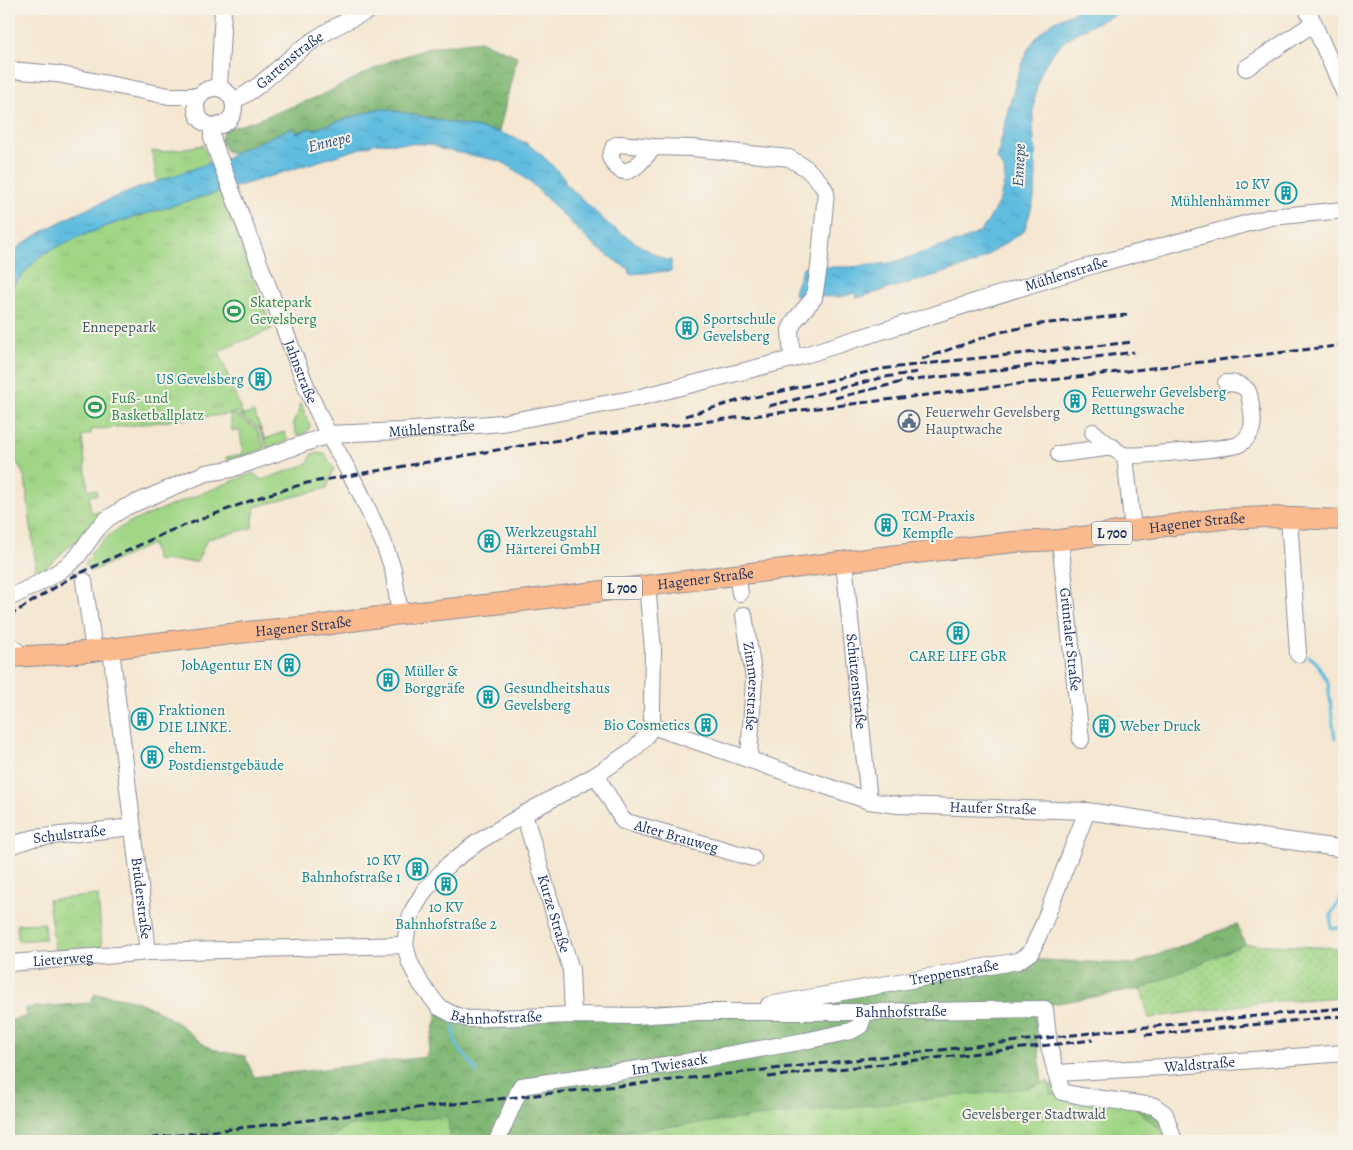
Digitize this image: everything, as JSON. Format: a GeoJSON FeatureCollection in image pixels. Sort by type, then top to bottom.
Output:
{"type":"FeatureCollection","features":[{"type":"Feature","properties":{"kind":"main road","name":"Hagener Straße"},"geometry":{"type":"LineString","coordinates":[[13,652],[67,654],[647,585],[739,584],[844,562],[1014,542],[1060,540],[1221,519],[1289,518],[1344,520]]}},
{"type":"Feature","properties":{"kind":"street"},"geometry":{"type":"LineString","coordinates":[[218,88],[223,9]]}},
{"type":"Feature","properties":{"kind":"street","name":"Gartenstraße"},"geometry":{"type":"LineString","coordinates":[[233,101],[245,96],[301,49],[322,35],[373,9]]}},
{"type":"Feature","properties":{"kind":"street"},"geometry":{"type":"LineString","coordinates":[[1246,68],[1310,16],[1344,92]]}},
{"type":"Feature","properties":{"kind":"street"},"geometry":{"type":"LineString","coordinates":[[9,70],[57,74],[170,96],[200,96]]}},
{"type":"Feature","properties":{"kind":"street"},"geometry":{"type":"LineString","coordinates":[[170,96],[197,114],[206,124],[212,126],[219,126],[230,120],[234,108],[233,101],[225,91],[211,88],[200,96],[197,102],[197,114]]}},
{"type":"Feature","properties":{"kind":"street","name":"Jahnstraße"},"geometry":{"type":"LineString","coordinates":[[212,126],[212,137],[232,196],[308,391],[328,434],[359,490],[383,542],[393,569],[400,614]]}},
{"type":"Feature","properties":{"kind":"street"},"geometry":{"type":"LineString","coordinates":[[654,147],[693,148],[789,158],[806,168],[820,182],[826,192],[820,267],[814,298],[795,320],[790,330],[792,359]]}},
{"type":"Feature","properties":{"kind":"street","name":"Mühlenstraße"},"geometry":{"type":"LineString","coordinates":[[9,598],[58,572],[76,557],[107,519],[126,507],[201,475],[231,469],[328,434],[401,431],[502,423],[637,398],[792,359],[1097,264],[1271,217],[1344,210]]}},
{"type":"Feature","properties":{"kind":"street"},"geometry":{"type":"LineString","coordinates":[[1059,454],[1119,451],[1172,453],[1237,446],[1252,430],[1254,418],[1247,389],[1240,385],[1226,383]]}},
{"type":"Feature","properties":{"kind":"street"},"geometry":{"type":"LineString","coordinates":[[1093,432],[1119,451],[1133,530]]}},
{"type":"Feature","properties":{"kind":"street"},"geometry":{"type":"LineString","coordinates":[[1289,518],[1298,654]]}},
{"type":"Feature","properties":{"kind":"street","name":"Grüntaler Straße"},"geometry":{"type":"LineString","coordinates":[[1060,540],[1081,740]]}},
{"type":"Feature","properties":{"kind":"street","name":"Schützenstraße"},"geometry":{"type":"LineString","coordinates":[[844,562],[869,800]]}},
{"type":"Feature","properties":{"kind":"street","name":"Brüderstraße"},"geometry":{"type":"LineString","coordinates":[[84,582],[103,650],[132,827],[148,952],[405,945]]}},
{"type":"Feature","properties":{"kind":"street"},"geometry":{"type":"LineString","coordinates":[[647,585],[653,650],[652,726]]}},
{"type":"Feature","properties":{"kind":"street","name":"Zimmerstraße"},"geometry":{"type":"LineString","coordinates":[[744,615],[754,679],[750,758]]}},
{"type":"Feature","properties":{"kind":"street","name":"Haufer Straße"},"geometry":{"type":"LineString","coordinates":[[652,726],[869,800],[897,805],[1087,811],[1344,849]]}},
{"type":"Feature","properties":{"kind":"street","name":"Bahnhofstraße"},"geometry":{"type":"LineString","coordinates":[[652,726],[644,740],[633,750],[596,775],[524,814],[478,842],[449,864],[425,890],[413,910],[408,924],[405,945],[410,963],[426,991],[439,1007],[454,1015],[468,1018],[572,1015],[635,1016],[698,1012],[1045,1009],[1049,1046],[1056,1073]]}},
{"type":"Feature","properties":{"kind":"street","name":"Alter Brauweg"},"geometry":{"type":"LineString","coordinates":[[596,775],[623,821],[753,858]]}},
{"type":"Feature","properties":{"kind":"street","name":"Treppenstraße"},"geometry":{"type":"LineString","coordinates":[[725,1012],[1018,961],[1031,952],[1044,925],[1087,811]]}},
{"type":"Feature","properties":{"kind":"street","name":"Kurze Straße"},"geometry":{"type":"LineString","coordinates":[[524,814],[571,970],[572,1015]]}},
{"type":"Feature","properties":{"kind":"street","name":"Schulstraße"},"geometry":{"type":"LineString","coordinates":[[9,846],[34,838],[132,827]]}},
{"type":"Feature","properties":{"kind":"street","name":"Lieterweg"},"geometry":{"type":"LineString","coordinates":[[9,963],[148,952]]}},
{"type":"Feature","properties":{"kind":"street","name":"Im Twiesack"},"geometry":{"type":"LineString","coordinates":[[497,1141],[521,1086],[686,1062],[852,1031],[860,1026],[865,1012]]}},
{"type":"Feature","properties":{"kind":"street","name":"Waldstraße"},"geometry":{"type":"LineString","coordinates":[[1056,1073],[1344,1053]]}},
{"type":"Feature","properties":{"kind":"street"},"geometry":{"type":"LineString","coordinates":[[1056,1073],[1062,1092],[1154,1106],[1165,1114],[1174,1141]]}},
{"type":"Feature","properties":{"kind":"green space"},"geometry":{"type":"Polygon","coordinates":[[[480,41],[517,56],[499,132],[380,108],[315,130],[310,128],[297,133],[291,128],[234,153],[226,151],[221,140],[224,130],[254,121],[317,97],[390,61],[432,47],[480,41]]]}},
{"type":"Feature","properties":{"kind":"green space","name":"Ennepepark"},"geometry":{"type":"Polygon","coordinates":[[[203,145],[272,329],[219,351],[243,416],[236,412],[91,430],[91,434],[82,436],[88,490],[96,490],[97,495],[89,496],[91,512],[98,512],[98,516],[80,538],[37,576],[25,478],[17,462],[9,452],[9,290],[44,253],[78,237],[118,222],[162,209],[152,151],[162,152],[203,145]]]}},
{"type":"Feature","properties":{"kind":"green space"},"geometry":{"type":"Polygon","coordinates":[[[301,403],[310,426],[307,432],[297,436],[293,423],[301,403]]]}},
{"type":"Feature","properties":{"kind":"green space"},"geometry":{"type":"Polygon","coordinates":[[[254,412],[265,439],[284,432],[288,441],[268,449],[259,428],[241,416],[254,412]]]}},
{"type":"Feature","properties":{"kind":"green space"},"geometry":{"type":"Polygon","coordinates":[[[233,413],[257,429],[265,448],[235,460],[227,461],[226,457],[243,454],[240,431],[232,431],[230,414],[233,413]]]}},
{"type":"Feature","properties":{"kind":"green space"},"geometry":{"type":"Polygon","coordinates":[[[313,453],[325,454],[334,469],[327,488],[255,507],[252,528],[207,539],[197,562],[156,560],[152,544],[90,572],[85,565],[87,560],[92,557],[90,554],[99,544],[128,523],[253,473],[262,480],[307,464],[313,453]]]}},
{"type":"Feature","properties":{"kind":"green space"},"geometry":{"type":"Polygon","coordinates":[[[98,895],[102,947],[55,950],[48,900],[98,895]]]}},
{"type":"Feature","properties":{"kind":"green space"},"geometry":{"type":"Polygon","coordinates":[[[44,923],[45,939],[18,941],[17,924],[44,923]]]}},
{"type":"Feature","properties":{"kind":"green space"},"geometry":{"type":"Polygon","coordinates":[[[1237,924],[1245,944],[1141,989],[1034,1007],[1042,1083],[1154,1103],[1171,1141],[9,1141],[9,1021],[27,1016],[25,1008],[90,1003],[95,994],[121,997],[152,1008],[173,1020],[208,1047],[245,1056],[254,1077],[426,1057],[439,1007],[454,1015],[725,1012],[1021,959],[1134,964],[1237,924]]]}},
{"type":"Feature","properties":{"kind":"green space"},"geometry":{"type":"Polygon","coordinates":[[[1245,944],[1344,948],[1344,997],[1265,1002],[1149,1018],[1141,989],[1245,944]]]}},
{"type":"Feature","properties":{"kind":"green space","name":"Gevelsberger Stadtwald"},"geometry":{"type":"Polygon","coordinates":[[[1048,1081],[1050,1094],[1130,1103],[1164,1133],[1167,1141],[533,1141],[1028,1088],[1048,1081]]]}},
{"type":"Feature","properties":{"kind":"green space"},"geometry":{"type":"Polygon","coordinates":[[[447,1116],[451,1141],[326,1141],[347,1126],[447,1116]]]}},
{"type":"Feature","properties":{"kind":"water","name":"Ennepe"},"geometry":{"type":"Polygon","coordinates":[[[1080,9],[1128,9],[1073,35],[1058,47],[1045,64],[1035,94],[1033,125],[1036,162],[1035,190],[1024,231],[974,264],[857,298],[856,293],[840,297],[795,296],[794,292],[803,267],[851,267],[890,263],[963,240],[980,232],[1000,199],[1005,179],[1004,169],[997,159],[1008,110],[1028,49],[1038,35],[1051,23],[1080,9]]]}},
{"type":"Feature","properties":{"kind":"water","name":"Ennepe"},"geometry":{"type":"Polygon","coordinates":[[[380,108],[498,132],[526,143],[543,156],[564,178],[565,183],[608,224],[665,260],[671,260],[671,271],[629,274],[628,268],[591,243],[533,185],[511,167],[500,161],[441,149],[429,144],[377,143],[118,222],[78,237],[44,253],[9,290],[9,254],[31,239],[79,213],[155,182],[228,158],[234,153],[291,128],[297,133],[310,128],[315,130],[380,108]]]}},
{"type":"Feature","properties":{"kind":"waterway"},"geometry":{"type":"LineString","coordinates":[[1309,656],[1317,663],[1328,683],[1335,739]]}},
{"type":"Feature","properties":{"kind":"waterway"},"geometry":{"type":"LineString","coordinates":[[1344,893],[1331,914],[1331,928],[1344,928]]}},
{"type":"Feature","properties":{"kind":"waterway"},"geometry":{"type":"LineString","coordinates":[[456,1022],[454,1032],[457,1045],[477,1073]]}},
{"type":"Feature","properties":{"kind":"railway"},"geometry":{"type":"LineString","coordinates":[[922,359],[996,333],[1040,324],[1127,315]]}},
{"type":"Feature","properties":{"kind":"railway"},"geometry":{"type":"LineString","coordinates":[[685,416],[737,401],[881,369],[1133,342]]}},
{"type":"Feature","properties":{"kind":"railway"},"geometry":{"type":"LineString","coordinates":[[9,616],[70,578],[167,532],[263,496],[307,483],[593,435],[1344,345]]}},
{"type":"Feature","properties":{"kind":"railway"},"geometry":{"type":"LineString","coordinates":[[835,398],[906,381],[1134,352]]}},
{"type":"Feature","properties":{"kind":"railway"},"geometry":{"type":"LineString","coordinates":[[769,406],[885,377],[918,372]]}},
{"type":"Feature","properties":{"kind":"railway"},"geometry":{"type":"LineString","coordinates":[[128,1141],[1063,1036],[1344,1008]]}},
{"type":"Feature","properties":{"kind":"railway"},"geometry":{"type":"LineString","coordinates":[[1145,1035],[1344,1016]]}},
{"type":"Feature","properties":{"kind":"railway"},"geometry":{"type":"LineString","coordinates":[[768,1077],[1093,1040]]}},
{"type":"Feature","properties":{"kind":"place","name":"10 KV Mühlenhämmer"},"geometry":{"type":"Point","coordinates":[1286,193]}},
{"type":"Feature","properties":{"kind":"place","name":"Skatepark Gevelsberg"},"geometry":{"type":"Point","coordinates":[234,311]}},
{"type":"Feature","properties":{"kind":"place","name":"Sportschule Gevelsberg"},"geometry":{"type":"Point","coordinates":[687,328]}},
{"type":"Feature","properties":{"kind":"place","name":"US Gevelsberg"},"geometry":{"type":"Point","coordinates":[260,379]}},
{"type":"Feature","properties":{"kind":"place","name":"Feuerwehr Gevelsberg Rettungswache"},"geometry":{"type":"Point","coordinates":[1075,401]}},
{"type":"Feature","properties":{"kind":"place","name":"Fuß- und Basketballplatz"},"geometry":{"type":"Point","coordinates":[95,407]}},
{"type":"Feature","properties":{"kind":"place","name":"Feuerwehr Gevelsberg Hauptwache"},"geometry":{"type":"Point","coordinates":[909,421]}},
{"type":"Feature","properties":{"kind":"place","name":"TCM-Praxis Kempfle"},"geometry":{"type":"Point","coordinates":[886,525]}},
{"type":"Feature","properties":{"kind":"place","name":"Werkzeugstahl Härterei GmbH"},"geometry":{"type":"Point","coordinates":[489,541]}},
{"type":"Feature","properties":{"kind":"place","name":"CARE LIFE GbR"},"geometry":{"type":"Point","coordinates":[958,633]}},
{"type":"Feature","properties":{"kind":"place","name":"JobAgentur EN"},"geometry":{"type":"Point","coordinates":[289,665]}},
{"type":"Feature","properties":{"kind":"place","name":"Müller & Borggräfe"},"geometry":{"type":"Point","coordinates":[388,680]}},
{"type":"Feature","properties":{"kind":"place","name":"Gesundheitshaus Gevelsberg"},"geometry":{"type":"Point","coordinates":[488,697]}},
{"type":"Feature","properties":{"kind":"place","name":"Fraktionen DIE LINKE."},"geometry":{"type":"Point","coordinates":[142,719]}},
{"type":"Feature","properties":{"kind":"place","name":"Bio Cosmetics"},"geometry":{"type":"Point","coordinates":[706,725]}},
{"type":"Feature","properties":{"kind":"place","name":"Weber Druck"},"geometry":{"type":"Point","coordinates":[1104,726]}},
{"type":"Feature","properties":{"kind":"place","name":"ehem. Postdienstgebäude"},"geometry":{"type":"Point","coordinates":[152,757]}},
{"type":"Feature","properties":{"kind":"place","name":"10 KV Bahnhofstraße 1"},"geometry":{"type":"Point","coordinates":[417,869]}},
{"type":"Feature","properties":{"kind":"place","name":"10 KV Bahnhofstraße 2"},"geometry":{"type":"Point","coordinates":[446,884]}}]}
